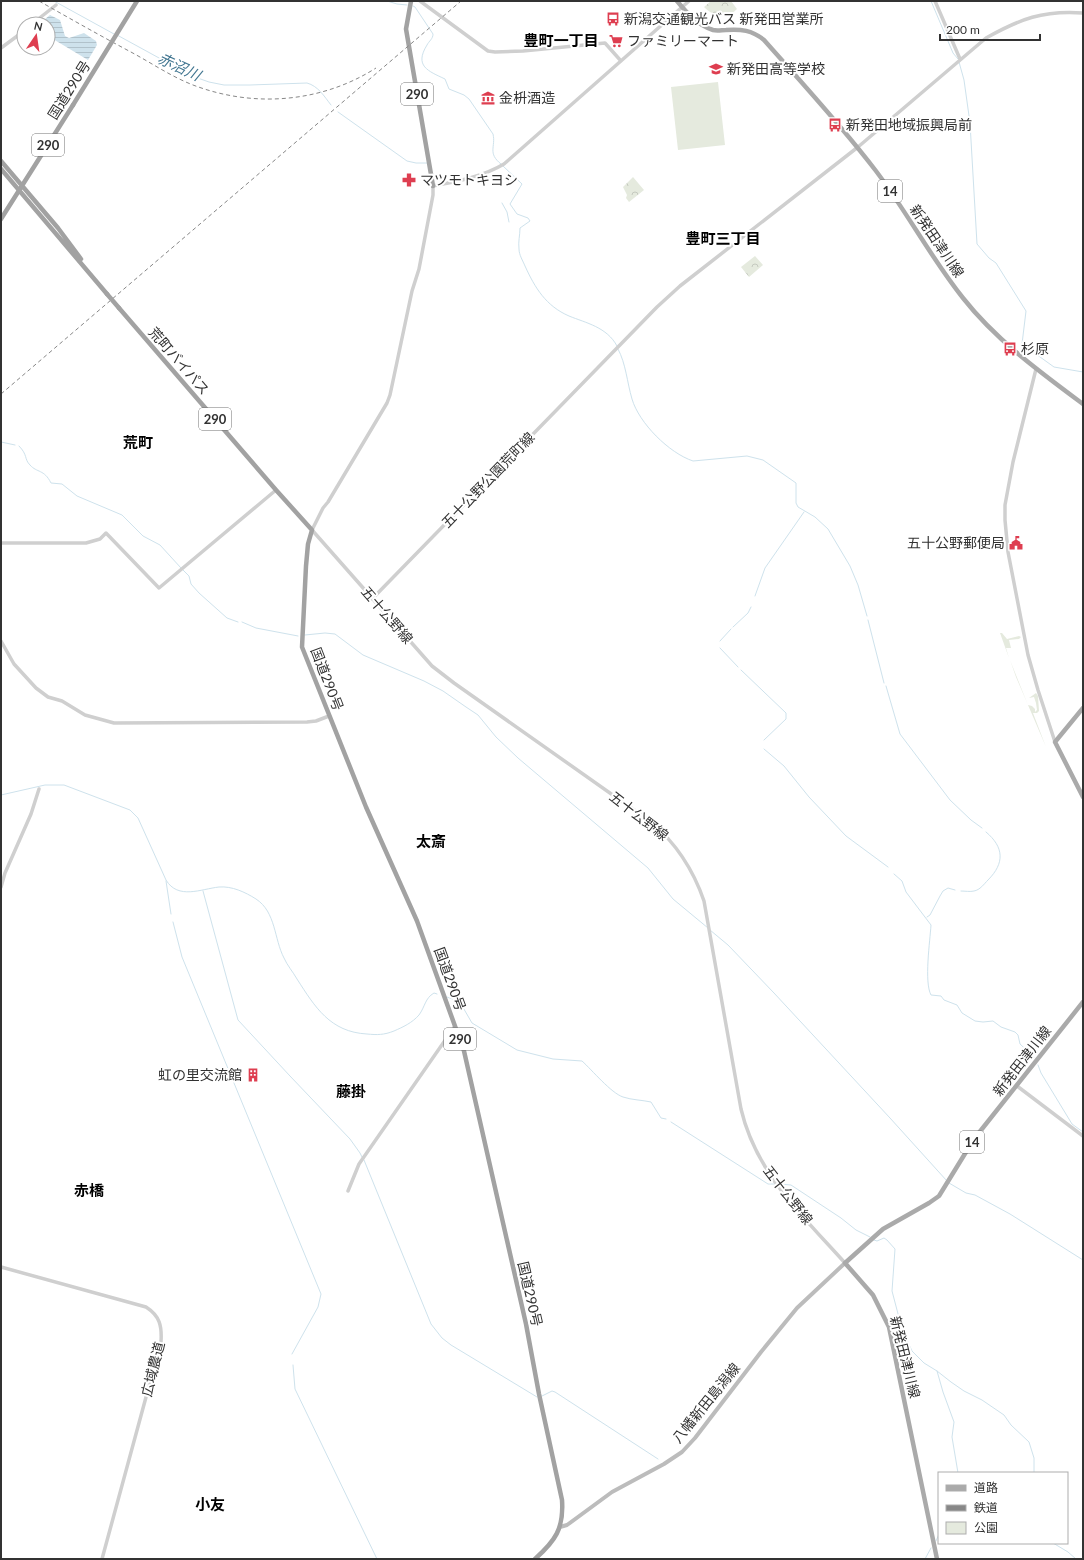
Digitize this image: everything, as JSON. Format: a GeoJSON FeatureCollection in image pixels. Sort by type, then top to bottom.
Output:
{"type":"FeatureCollection","features":[{"type":"Feature","properties":{"kind":"highway","name":"国道290号"},"geometry":{"type":"LineString","coordinates":[[1,219],[137,1]]}},
{"type":"Feature","properties":{"kind":"highway","name":"290"},"geometry":{"type":"LineString","coordinates":[[412,1],[406,29],[433,186]]}},
{"type":"Feature","properties":{"kind":"highway"},"geometry":{"type":"LineString","coordinates":[[1,161],[20,187]]}},
{"type":"Feature","properties":{"kind":"highway"},"geometry":{"type":"LineString","coordinates":[[1,169],[20,187]]}},
{"type":"Feature","properties":{"kind":"highway","name":"荒町バイパス"},"geometry":{"type":"LineString","coordinates":[[20,187],[58,228],[93,277],[119,308],[312,530]]}},
{"type":"Feature","properties":{"kind":"highway","name":"国道290号"},"geometry":{"type":"LineString","coordinates":[[312,530],[308,544],[306,566],[302,647],[366,807],[417,921],[464,1051],[526,1324],[539,1394],[562,1500],[560,1527],[552,1542],[535,1559]]}},
{"type":"Feature","properties":{"kind":"main road","name":"新発田津川線"},"geometry":{"type":"LineString","coordinates":[[677,1],[692,19],[714,30],[744,29],[758,35],[817,98],[858,147],[884,182],[963,299],[1002,340],[1036,369],[1083,404]]}},
{"type":"Feature","properties":{"kind":"main road"},"geometry":{"type":"LineString","coordinates":[[1083,708],[1055,742],[1083,797]]}},
{"type":"Feature","properties":{"kind":"main road","name":"新発田津川線"},"geometry":{"type":"LineString","coordinates":[[937,1559],[889,1327],[873,1295],[845,1262],[883,1229],[939,1196],[974,1139],[1083,1002]]}},
{"type":"Feature","properties":{"kind":"main road","name":"八幡新田島潟線"},"geometry":{"type":"LineString","coordinates":[[560,1527],[567,1525],[612,1492],[664,1464],[682,1452],[696,1438],[761,1352],[797,1308],[845,1262]]}},
{"type":"Feature","properties":{"kind":"street"},"geometry":{"type":"LineString","coordinates":[[420,1],[488,51],[523,51],[605,43],[621,62]]}},
{"type":"Feature","properties":{"kind":"street"},"geometry":{"type":"LineString","coordinates":[[312,530],[323,508],[383,410],[390,395],[412,291],[419,269],[433,195],[433,186],[470,178],[488,172],[502,165],[689,1]]}},
{"type":"Feature","properties":{"kind":"street"},"geometry":{"type":"LineString","coordinates":[[935,1],[960,59]]}},
{"type":"Feature","properties":{"kind":"street"},"geometry":{"type":"LineString","coordinates":[[42,16],[56,5]]}},
{"type":"Feature","properties":{"kind":"street"},"geometry":{"type":"LineString","coordinates":[[858,147],[986,38],[1005,27],[1025,19],[1045,14],[1064,12],[1083,13]]}},
{"type":"Feature","properties":{"kind":"street"},"geometry":{"type":"LineString","coordinates":[[1,48],[16,37]]}},
{"type":"Feature","properties":{"kind":"street","name":"五十公野公園荒町線"},"geometry":{"type":"LineString","coordinates":[[372,598],[667,297],[858,147]]}},
{"type":"Feature","properties":{"kind":"street"},"geometry":{"type":"LineString","coordinates":[[1036,369],[1012,469],[1005,505],[1005,520],[1008,552],[1028,655],[1055,742]]}},
{"type":"Feature","properties":{"kind":"street"},"geometry":{"type":"LineString","coordinates":[[1,544],[86,544],[100,539],[106,533],[159,588],[276,490]]}},
{"type":"Feature","properties":{"kind":"street","name":"五十公野線"},"geometry":{"type":"LineString","coordinates":[[312,530],[432,666],[651,822],[668,837],[685,858],[698,884],[705,906],[742,1109],[750,1139],[766,1170],[782,1192],[845,1262]]}},
{"type":"Feature","properties":{"kind":"street"},"geometry":{"type":"LineString","coordinates":[[1,641],[14,664],[36,688],[48,697],[62,701],[85,715],[105,722],[307,722],[316,721],[329,716]]}},
{"type":"Feature","properties":{"kind":"street"},"geometry":{"type":"LineString","coordinates":[[1,887],[5,873],[31,814],[39,789]]}},
{"type":"Feature","properties":{"kind":"street"},"geometry":{"type":"LineString","coordinates":[[348,1190],[359,1164],[455,1026]]}},
{"type":"Feature","properties":{"kind":"street"},"geometry":{"type":"LineString","coordinates":[[1017,1086],[1083,1136]]}},
{"type":"Feature","properties":{"kind":"street","name":"広域農道"},"geometry":{"type":"LineString","coordinates":[[1,1267],[146,1307],[154,1312],[161,1325],[161,1342],[102,1559]]}},
{"type":"Feature","properties":{"kind":"green space"},"geometry":{"type":"Polygon","coordinates":[[[711,1],[731,1],[737,9],[729,15],[716,15],[704,7],[711,1]]]}},
{"type":"Feature","properties":{"kind":"green space"},"geometry":{"type":"Polygon","coordinates":[[[718,82],[725,145],[678,150],[671,87],[718,82]]]}},
{"type":"Feature","properties":{"kind":"green space"},"geometry":{"type":"Polygon","coordinates":[[[633,177],[644,190],[629,202],[626,198],[627,195],[623,187],[633,177]]]}},
{"type":"Feature","properties":{"kind":"green space"},"geometry":{"type":"Polygon","coordinates":[[[755,256],[763,265],[749,277],[741,267],[755,256]]]}},
{"type":"Feature","properties":{"kind":"green space"},"geometry":{"type":"Polygon","coordinates":[[[1000,633],[1002,633],[1007,639],[1019,636],[1021,637],[1019,639],[1009,640],[1011,648],[1006,648],[1009,658],[1000,633]]]}},
{"type":"Feature","properties":{"kind":"green space"},"geometry":{"type":"Polygon","coordinates":[[[1010,660],[1028,705],[1016,677],[1010,660]]]}},
{"type":"Feature","properties":{"kind":"green space"},"geometry":{"type":"Polygon","coordinates":[[[1036,693],[1038,696],[1039,711],[1037,713],[1033,713],[1046,747],[1028,705],[1035,709],[1035,712],[1037,710],[1034,697],[1029,698],[1036,693]]]}},
{"type":"Feature","properties":{"kind":"water"},"geometry":{"type":"Polygon","coordinates":[[[56,18],[60,20],[65,36],[69,38],[84,33],[96,41],[97,45],[88,60],[56,41],[56,18]]]}},
{"type":"Feature","properties":{"kind":"waterway","name":"赤沼川"},"geometry":{"type":"LineString","coordinates":[[54,1],[114,34]]}},
{"type":"Feature","properties":{"kind":"waterway"},"geometry":{"type":"LineString","coordinates":[[387,1],[407,5]]}},
{"type":"Feature","properties":{"kind":"waterway"},"geometry":{"type":"LineString","coordinates":[[931,1],[953,53],[958,59]]}},
{"type":"Feature","properties":{"kind":"waterway"},"geometry":{"type":"LineString","coordinates":[[413,6],[433,34],[432,39],[423,52],[422,63],[428,70],[445,79],[449,89],[464,95],[469,99],[493,134],[493,153],[501,164]]}},
{"type":"Feature","properties":{"kind":"waterway","name":"赤沼川"},"geometry":{"type":"LineString","coordinates":[[117,35],[192,76],[209,82],[224,85],[307,83],[318,89],[331,105]]}},
{"type":"Feature","properties":{"kind":"waterway"},"geometry":{"type":"LineString","coordinates":[[959,62],[964,80],[970,123],[977,244],[989,258],[996,263],[1026,311],[1022,344],[1054,367],[1083,372]]}},
{"type":"Feature","properties":{"kind":"waterway","name":"赤沼川"},"geometry":{"type":"LineString","coordinates":[[338,112],[407,161],[427,163]]}},
{"type":"Feature","properties":{"kind":"waterway"},"geometry":{"type":"LineString","coordinates":[[503,166],[522,184],[510,204],[517,214],[528,218],[530,221],[520,228],[519,251],[537,289],[548,302],[561,312],[596,326],[608,334],[617,346]]}},
{"type":"Feature","properties":{"kind":"waterway","name":"赤沼川"},"geometry":{"type":"LineString","coordinates":[[502,203],[507,212],[509,222]]}},
{"type":"Feature","properties":{"kind":"waterway"},"geometry":{"type":"LineString","coordinates":[[618,349],[623,361],[632,399],[641,418],[656,436],[674,451],[693,461],[747,456],[763,460],[796,483],[796,503],[798,507],[815,517],[828,529],[850,566],[858,585],[867,616]]}},
{"type":"Feature","properties":{"kind":"waterway"},"geometry":{"type":"LineString","coordinates":[[1,442],[15,445]]}},
{"type":"Feature","properties":{"kind":"waterway"},"geometry":{"type":"LineString","coordinates":[[19,446],[24,452],[30,465],[46,475],[51,483],[62,484],[77,496],[122,515],[143,536],[160,545],[181,568]]}},
{"type":"Feature","properties":{"kind":"waterway"},"geometry":{"type":"LineString","coordinates":[[755,596],[765,568],[804,512]]}},
{"type":"Feature","properties":{"kind":"waterway"},"geometry":{"type":"LineString","coordinates":[[183,570],[189,576],[191,584],[199,593],[227,618],[238,622]]}},
{"type":"Feature","properties":{"kind":"waterway"},"geometry":{"type":"LineString","coordinates":[[733,627],[748,613],[751,607]]}},
{"type":"Feature","properties":{"kind":"waterway"},"geometry":{"type":"LineString","coordinates":[[868,620],[884,683]]}},
{"type":"Feature","properties":{"kind":"waterway"},"geometry":{"type":"LineString","coordinates":[[242,622],[256,628],[298,636]]}},
{"type":"Feature","properties":{"kind":"waterway"},"geometry":{"type":"LineString","coordinates":[[720,641],[731,629]]}},
{"type":"Feature","properties":{"kind":"waterway"},"geometry":{"type":"LineString","coordinates":[[305,635],[325,633],[335,634],[363,655],[424,681],[443,691],[478,715],[496,737],[518,758],[648,868],[673,899],[708,928]]}},
{"type":"Feature","properties":{"kind":"waterway"},"geometry":{"type":"LineString","coordinates":[[720,648],[738,667]]}},
{"type":"Feature","properties":{"kind":"waterway"},"geometry":{"type":"LineString","coordinates":[[741,670],[786,713],[786,719],[764,740]]}},
{"type":"Feature","properties":{"kind":"waterway"},"geometry":{"type":"LineString","coordinates":[[886,686],[900,734],[950,800],[971,820],[982,828]]}},
{"type":"Feature","properties":{"kind":"waterway"},"geometry":{"type":"LineString","coordinates":[[764,749],[784,766],[809,797],[846,836],[888,867]]}},
{"type":"Feature","properties":{"kind":"waterway"},"geometry":{"type":"LineString","coordinates":[[1,795],[45,785],[64,785],[130,810],[138,818],[166,880],[171,886],[183,892],[229,887],[247,894],[263,904],[271,918],[281,951],[288,966],[317,1008],[333,1023],[343,1028],[354,1032],[374,1035],[394,1031],[419,1015],[429,997],[434,993],[437,994]]}},
{"type":"Feature","properties":{"kind":"waterway"},"geometry":{"type":"LineString","coordinates":[[961,891],[972,891],[982,887],[994,874],[1000,861],[999,849],[996,843],[986,832]]}},
{"type":"Feature","properties":{"kind":"waterway"},"geometry":{"type":"LineString","coordinates":[[894,874],[902,881],[906,892],[931,925],[928,971],[928,981],[931,995],[941,996],[944,1000],[957,1005],[962,1013],[975,1021],[993,1021],[1001,1027],[1015,1032],[1018,1035],[1020,1044],[1034,1057]]}},
{"type":"Feature","properties":{"kind":"waterway"},"geometry":{"type":"LineString","coordinates":[[166,881],[171,914]]}},
{"type":"Feature","properties":{"kind":"waterway"},"geometry":{"type":"LineString","coordinates":[[927,917],[930,915],[943,891],[948,888],[955,890]]}},
{"type":"Feature","properties":{"kind":"waterway"},"geometry":{"type":"LineString","coordinates":[[203,891],[238,1020],[350,1139],[362,1157]]}},
{"type":"Feature","properties":{"kind":"waterway"},"geometry":{"type":"LineString","coordinates":[[173,922],[182,957],[321,1294],[318,1307],[292,1354]]}},
{"type":"Feature","properties":{"kind":"waterway"},"geometry":{"type":"LineString","coordinates":[[710,930],[728,945],[774,993],[947,1181]]}},
{"type":"Feature","properties":{"kind":"waterway"},"geometry":{"type":"LineString","coordinates":[[447,997],[461,1004],[472,1023],[517,1050],[553,1059],[582,1061],[618,1095],[626,1098],[651,1102],[661,1118],[666,1119]]}},
{"type":"Feature","properties":{"kind":"waterway"},"geometry":{"type":"LineString","coordinates":[[1038,1065],[1041,1073],[1072,1124],[1083,1132]]}},
{"type":"Feature","properties":{"kind":"waterway"},"geometry":{"type":"LineString","coordinates":[[671,1122],[768,1184],[776,1184]]}},
{"type":"Feature","properties":{"kind":"waterway"},"geometry":{"type":"LineString","coordinates":[[364,1160],[431,1324],[442,1338],[451,1345],[537,1397]]}},
{"type":"Feature","properties":{"kind":"waterway"},"geometry":{"type":"LineString","coordinates":[[949,1183],[966,1193],[975,1195],[1010,1214],[1083,1260]]}},
{"type":"Feature","properties":{"kind":"waterway"},"geometry":{"type":"LineString","coordinates":[[779,1184],[791,1185],[841,1218],[856,1230],[870,1237]]}},
{"type":"Feature","properties":{"kind":"waterway"},"geometry":{"type":"LineString","coordinates":[[874,1240],[877,1241],[884,1238],[895,1249],[892,1291],[902,1329],[912,1351],[924,1363],[951,1382],[1004,1415],[1011,1425],[1029,1442],[1034,1458],[1034,1472]]}},
{"type":"Feature","properties":{"kind":"waterway"},"geometry":{"type":"LineString","coordinates":[[293,1365],[295,1389],[377,1559]]}},
{"type":"Feature","properties":{"kind":"waterway"},"geometry":{"type":"LineString","coordinates":[[937,1371],[954,1422],[952,1437],[958,1472]]}},
{"type":"Feature","properties":{"kind":"waterway"},"geometry":{"type":"LineString","coordinates":[[542,1396],[552,1391],[555,1392],[658,1459]]}},
{"type":"Feature","properties":{"kind":"waterway"},"geometry":{"type":"LineString","coordinates":[[936,1541],[938,1536]]}},
{"type":"Feature","properties":{"kind":"waterway"},"geometry":{"type":"LineString","coordinates":[[1055,1544],[1076,1559]]}},
{"type":"Feature","properties":{"kind":"waterway"},"geometry":{"type":"LineString","coordinates":[[925,1559],[931,1548]]}},
{"type":"Feature","properties":{"kind":"railway"},"geometry":{"type":"LineString","coordinates":[[39,1],[168,73],[193,85],[239,97],[263,99],[310,95],[333,89],[355,80],[376,68]]}},
{"type":"Feature","properties":{"kind":"railway"},"geometry":{"type":"LineString","coordinates":[[1,394],[461,1]]}},
{"type":"Feature","properties":{"kind":"place","name":"新潟交通観光バス 新発田営業所"},"geometry":{"type":"Point","coordinates":[613,19]}},
{"type":"Feature","properties":{"kind":"place","name":"ファミリーマート"},"geometry":{"type":"Point","coordinates":[616,41]}},
{"type":"Feature","properties":{"kind":"place","name":"新発田高等学校"},"geometry":{"type":"Point","coordinates":[716,69]}},
{"type":"Feature","properties":{"kind":"place","name":"金枡酒造"},"geometry":{"type":"Point","coordinates":[488,98]}},
{"type":"Feature","properties":{"kind":"place","name":"新発田地域振興局前"},"geometry":{"type":"Point","coordinates":[835,125]}},
{"type":"Feature","properties":{"kind":"place","name":"マツモトキヨシ"},"geometry":{"type":"Point","coordinates":[409,180]}},
{"type":"Feature","properties":{"kind":"place","name":"杉原"},"geometry":{"type":"Point","coordinates":[1010,349]}},
{"type":"Feature","properties":{"kind":"place","name":"五十公野郵便局"},"geometry":{"type":"Point","coordinates":[1016,543]}},
{"type":"Feature","properties":{"kind":"place","name":"虹の里交流館"},"geometry":{"type":"Point","coordinates":[253,1075]}},
{"type":"Feature","properties":{"kind":"district","name":"豊町一丁目"},"geometry":{"type":"Point","coordinates":[561,41]}},
{"type":"Feature","properties":{"kind":"district","name":"豊町三丁目"},"geometry":{"type":"Point","coordinates":[723,239]}},
{"type":"Feature","properties":{"kind":"district","name":"荒町"},"geometry":{"type":"Point","coordinates":[138,443]}},
{"type":"Feature","properties":{"kind":"district","name":"太斎"},"geometry":{"type":"Point","coordinates":[431,842]}},
{"type":"Feature","properties":{"kind":"district","name":"藤掛"},"geometry":{"type":"Point","coordinates":[351,1092]}},
{"type":"Feature","properties":{"kind":"district","name":"赤橋"},"geometry":{"type":"Point","coordinates":[89,1191]}},
{"type":"Feature","properties":{"kind":"district","name":"小友"},"geometry":{"type":"Point","coordinates":[210,1505]}}]}
